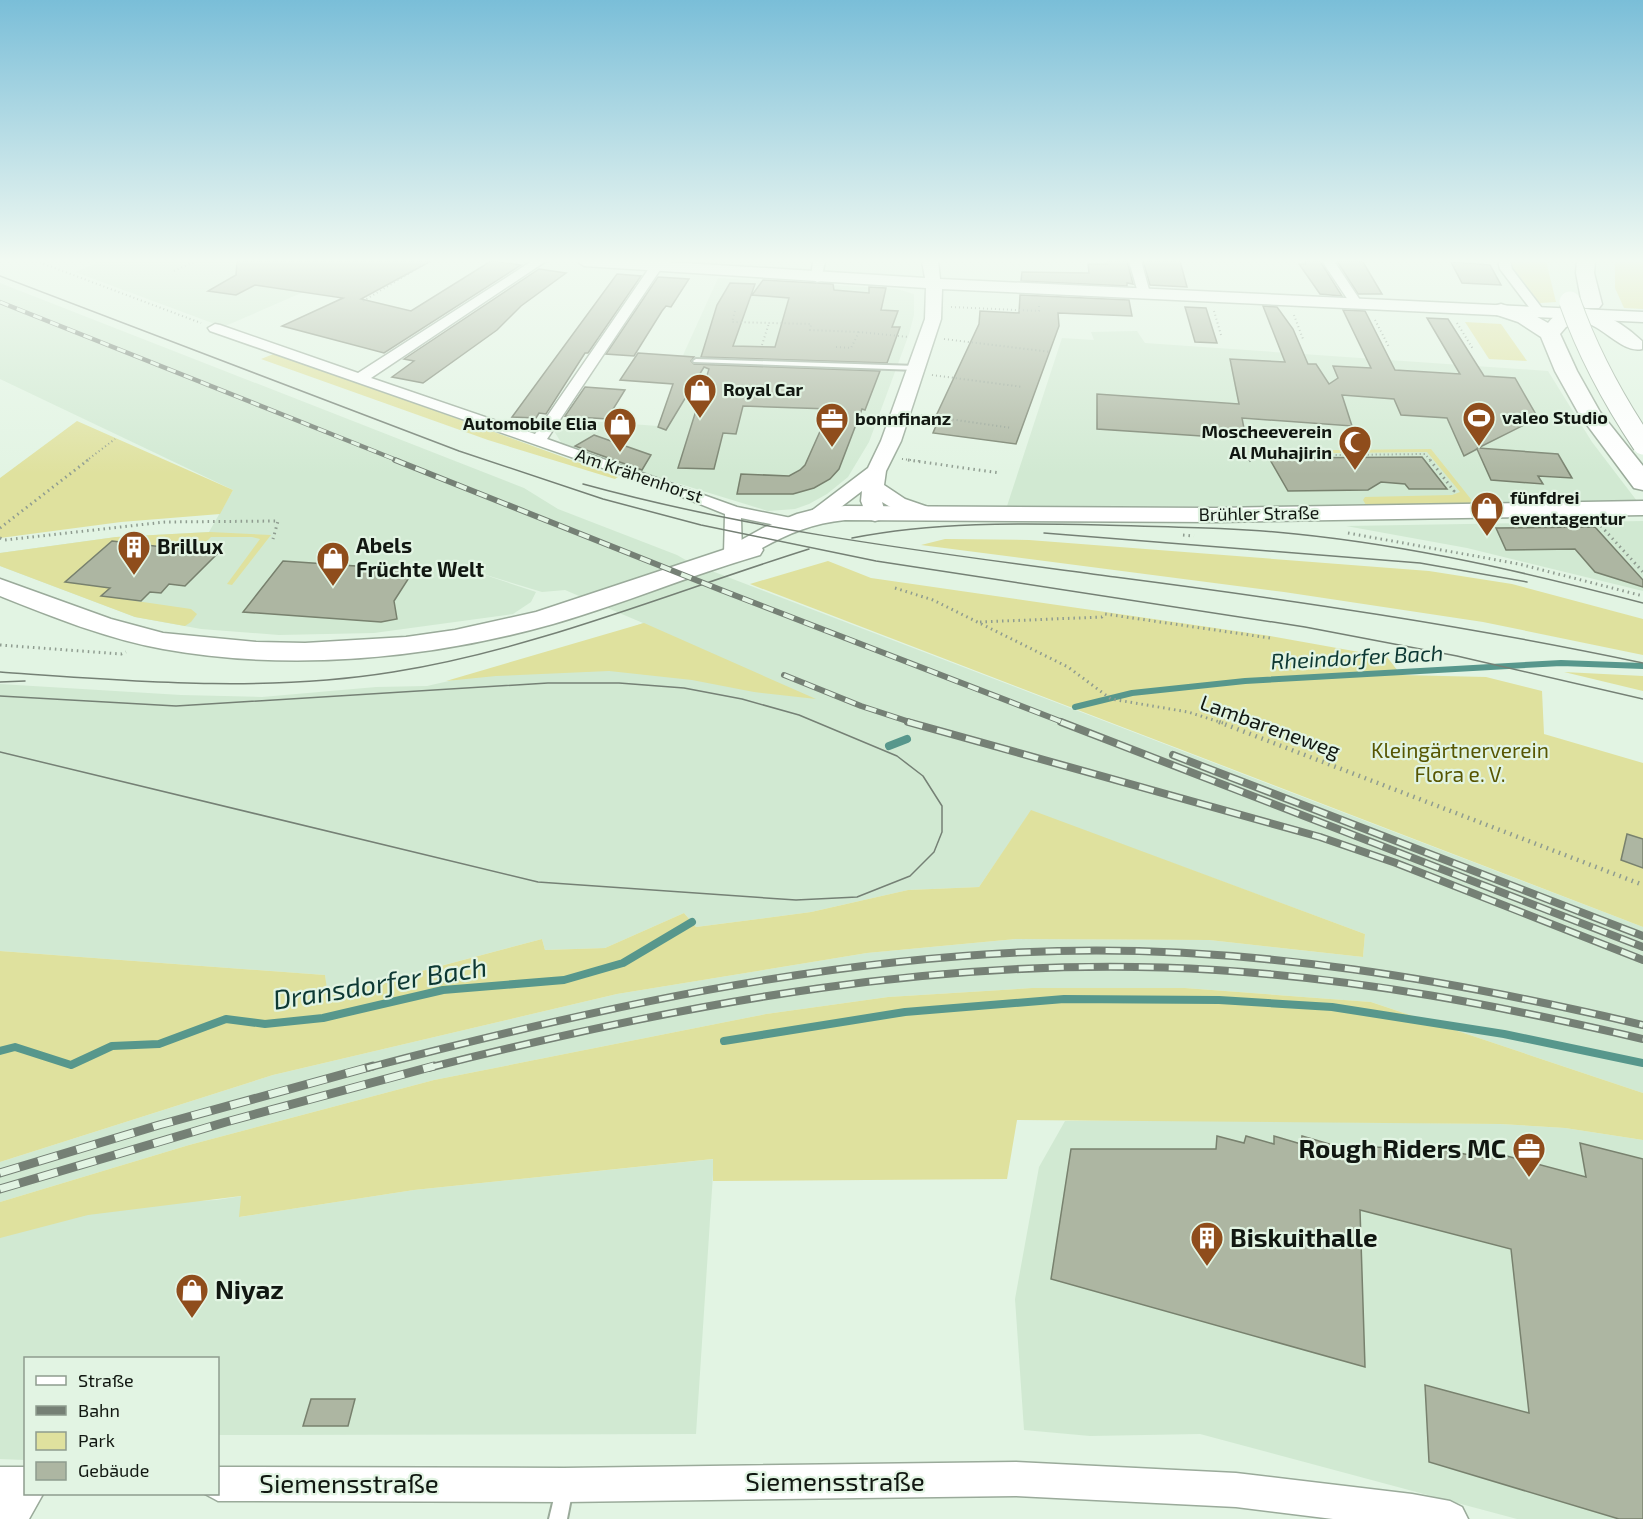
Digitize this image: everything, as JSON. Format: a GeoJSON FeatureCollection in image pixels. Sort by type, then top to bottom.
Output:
{"type":"FeatureCollection","features":[{"type":"Feature","properties":{"kind":"highway"},"geometry":{"type":"LineString","coordinates":[[1580,332],[1581,339],[1604,386],[1643,444]]}},
{"type":"Feature","properties":{"kind":"highway"},"geometry":{"type":"LineString","coordinates":[[1598,332],[1643,408]]}},
{"type":"Feature","properties":{"kind":"highway"},"geometry":{"type":"LineString","coordinates":[[1621,332],[1639,352]]}},
{"type":"Feature","properties":{"kind":"highway"},"geometry":{"type":"LineString","coordinates":[[1633,332],[1639,352]]}},
{"type":"Feature","properties":{"kind":"highway"},"geometry":{"type":"LineString","coordinates":[[1550,333],[1566,371],[1590,414],[1643,483]]}},
{"type":"Feature","properties":{"kind":"main road","name":"Brühler Straße"},"geometry":{"type":"LineString","coordinates":[[875,515],[927,513],[1197,515],[1643,508]]}},
{"type":"Feature","properties":{"kind":"main road"},"geometry":{"type":"LineString","coordinates":[[733,555],[752,543],[806,520],[845,513],[875,515]]}},
{"type":"Feature","properties":{"kind":"main road"},"geometry":{"type":"LineString","coordinates":[[0,587],[79,617],[161,640],[240,650],[301,651],[372,647],[458,637],[543,619],[733,555],[875,515]]}},
{"type":"Feature","properties":{"kind":"street","name":"Am Krähenhorst"},"geometry":{"type":"LineString","coordinates":[[225,332],[733,511],[806,520]]}},
{"type":"Feature","properties":{"kind":"street"},"geometry":{"type":"LineString","coordinates":[[359,379],[431,332]]}},
{"type":"Feature","properties":{"kind":"street"},"geometry":{"type":"LineString","coordinates":[[538,441],[612,332]]}},
{"type":"Feature","properties":{"kind":"street"},"geometry":{"type":"LineString","coordinates":[[875,515],[871,501],[877,471],[902,413],[931,332]]}},
{"type":"Feature","properties":{"kind":"street"},"geometry":{"type":"LineString","coordinates":[[877,471],[898,503],[927,513]]}},
{"type":"Feature","properties":{"kind":"street"},"geometry":{"type":"LineString","coordinates":[[806,520],[877,471]]}},
{"type":"Feature","properties":{"kind":"street"},"geometry":{"type":"LineString","coordinates":[[733,511],[733,555]]}},
{"type":"Feature","properties":{"kind":"street","name":"Siemensstraße"},"geometry":{"type":"LineString","coordinates":[[219,1484],[564,1485],[1016,1479],[1236,1490],[1400,1509],[1450,1519]]}},
{"type":"Feature","properties":{"kind":"street"},"geometry":{"type":"LineString","coordinates":[[0,1484],[24,1484]]}},
{"type":"Feature","properties":{"kind":"street"},"geometry":{"type":"LineString","coordinates":[[9,1519],[24,1495]]}},
{"type":"Feature","properties":{"kind":"lane"},"geometry":{"type":"LineString","coordinates":[[696,361],[916,370]]}},
{"type":"Feature","properties":{"kind":"lane"},"geometry":{"type":"LineString","coordinates":[[558,1519],[564,1485]]}},
{"type":"Feature","properties":{"kind":"path"},"geometry":{"type":"LineString","coordinates":[[762,345],[766,332]]}},
{"type":"Feature","properties":{"kind":"path"},"geometry":{"type":"LineString","coordinates":[[827,332],[859,332],[928,338],[1051,352]]}},
{"type":"Feature","properties":{"kind":"path"},"geometry":{"type":"LineString","coordinates":[[836,347],[851,348],[859,332]]}},
{"type":"Feature","properties":{"kind":"path"},"geometry":{"type":"LineString","coordinates":[[1301,332],[1304,339]]}},
{"type":"Feature","properties":{"kind":"path"},"geometry":{"type":"LineString","coordinates":[[1379,332],[1389,347]]}},
{"type":"Feature","properties":{"kind":"path"},"geometry":{"type":"LineString","coordinates":[[1462,332],[1473,349]]}},
{"type":"Feature","properties":{"kind":"path"},"geometry":{"type":"LineString","coordinates":[[916,370],[1023,387]]}},
{"type":"Feature","properties":{"kind":"path"},"geometry":{"type":"LineString","coordinates":[[902,413],[1012,428]]}},
{"type":"Feature","properties":{"kind":"path"},"geometry":{"type":"LineString","coordinates":[[0,528],[116,439]]}},
{"type":"Feature","properties":{"kind":"path"},"geometry":{"type":"LineString","coordinates":[[1249,461],[1258,456],[1425,454],[1454,491],[1448,494]]}},
{"type":"Feature","properties":{"kind":"path"},"geometry":{"type":"LineString","coordinates":[[877,471],[1000,473]]}},
{"type":"Feature","properties":{"kind":"path"},"geometry":{"type":"LineString","coordinates":[[1585,509],[1643,572]]}},
{"type":"Feature","properties":{"kind":"path"},"geometry":{"type":"LineString","coordinates":[[0,538],[219,519],[278,521],[273,539]]}},
{"type":"Feature","properties":{"kind":"path"},"geometry":{"type":"LineString","coordinates":[[1344,532],[1519,564],[1643,596]]}},
{"type":"Feature","properties":{"kind":"path","name":"Lambareneweg"},"geometry":{"type":"LineString","coordinates":[[895,588],[933,600],[979,622],[1068,668],[1111,699],[1188,712],[1212,719],[1643,885]]}},
{"type":"Feature","properties":{"kind":"path"},"geometry":{"type":"LineString","coordinates":[[979,622],[1102,616],[1105,614],[1270,638]]}},
{"type":"Feature","properties":{"kind":"path"},"geometry":{"type":"LineString","coordinates":[[0,645],[121,654],[161,640]]}},
{"type":"Feature","properties":{"kind":"shaded area"},"geometry":{"type":"Polygon","coordinates":[[[0,332],[125,332],[524,488],[558,509],[677,555],[691,563],[1643,927],[1643,1093],[1371,1002],[1185,988],[1032,988],[888,997],[766,1014],[434,1080],[189,1145],[0,1202],[0,1162],[273,1075],[617,994],[867,953],[1016,939],[1209,940],[1363,957],[1365,934],[1031,811],[979,887],[908,890],[811,912],[696,927],[684,913],[605,948],[545,950],[542,939],[327,996],[325,975],[0,951],[0,684],[181,695],[262,697],[376,687],[427,686],[549,658],[643,623],[565,590],[542,592],[473,571],[536,592],[531,602],[513,614],[374,633],[279,635],[201,629],[135,617],[0,566],[0,553],[116,537],[209,532],[233,490],[0,379],[0,332]]]}},
{"type":"Feature","properties":{"kind":"shaded area"},"geometry":{"type":"Polygon","coordinates":[[[694,332],[910,332],[869,442],[848,477],[827,494],[795,509],[768,511],[641,472],[562,444],[554,431],[562,419],[658,426],[694,332]]]}},
{"type":"Feature","properties":{"kind":"shaded area"},"geometry":{"type":"Polygon","coordinates":[[[1091,332],[1138,332],[1145,343],[1548,371],[1592,442],[1637,501],[1296,506],[1007,506],[1062,338],[1094,340],[1091,332]]]}},
{"type":"Feature","properties":{"kind":"shaded area"},"geometry":{"type":"Polygon","coordinates":[[[1643,521],[1643,591],[1467,548],[1346,526],[1643,521]]]}},
{"type":"Feature","properties":{"kind":"shaded area"},"geometry":{"type":"Polygon","coordinates":[[[1065,1121],[1500,1124],[1565,1128],[1643,1140],[1643,1519],[1517,1519],[1200,1434],[1090,1436],[1024,1430],[1015,1299],[1039,1167],[1065,1121]]]}},
{"type":"Feature","properties":{"kind":"shaded area"},"geometry":{"type":"Polygon","coordinates":[[[714,1159],[696,1434],[219,1435],[219,1357],[24,1357],[24,1460],[0,1459],[0,1210],[216,1200],[242,1196],[240,1217],[414,1190],[714,1159]]]}},
{"type":"Feature","properties":{"kind":"green space"},"geometry":{"type":"Polygon","coordinates":[[[1471,332],[1507,332],[1527,361],[1489,359],[1471,332]]]}},
{"type":"Feature","properties":{"kind":"green space"},"geometry":{"type":"Polygon","coordinates":[[[276,353],[618,477],[615,479],[488,440],[261,359],[276,353]]]}},
{"type":"Feature","properties":{"kind":"green space"},"geometry":{"type":"Polygon","coordinates":[[[77,421],[233,490],[220,514],[121,522],[0,538],[0,478],[77,421]]]}},
{"type":"Feature","properties":{"kind":"green space"},"geometry":{"type":"Polygon","coordinates":[[[1431,449],[1474,503],[1366,505],[1363,500],[1365,497],[1452,495],[1460,492],[1427,452],[1251,454],[1248,451],[1431,449]]]}},
{"type":"Feature","properties":{"kind":"green space"},"geometry":{"type":"Polygon","coordinates":[[[210,532],[271,535],[232,585],[227,584],[260,539],[211,537],[197,551],[112,541],[66,582],[110,588],[102,596],[191,609],[197,614],[185,626],[135,617],[0,566],[0,553],[116,537],[210,532]]]}},
{"type":"Feature","properties":{"kind":"green space"},"geometry":{"type":"Polygon","coordinates":[[[945,539],[1029,540],[1429,571],[1512,584],[1643,619],[1643,655],[1483,622],[1284,592],[921,545],[945,539]]]}},
{"type":"Feature","properties":{"kind":"green space","name":"Kleingärtnerverein Flora e. V."},"geometry":{"type":"Polygon","coordinates":[[[828,561],[871,578],[1270,636],[1387,657],[1401,675],[1486,677],[1542,691],[1544,734],[1643,763],[1643,927],[750,584],[828,561]]]}},
{"type":"Feature","properties":{"kind":"green space"},"geometry":{"type":"Polygon","coordinates":[[[644,623],[816,699],[754,692],[692,680],[609,671],[496,676],[446,681],[644,623]]]}},
{"type":"Feature","properties":{"kind":"green space"},"geometry":{"type":"Polygon","coordinates":[[[1564,672],[1643,676],[1643,691],[1564,672]]]}},
{"type":"Feature","properties":{"kind":"green space"},"geometry":{"type":"Polygon","coordinates":[[[1031,810],[1365,934],[1363,957],[1209,940],[1016,939],[867,953],[617,994],[273,1075],[0,1162],[0,951],[325,975],[328,996],[542,939],[545,950],[605,948],[684,913],[696,927],[811,912],[908,890],[979,887],[1031,810]]]}},
{"type":"Feature","properties":{"kind":"green space"},"geometry":{"type":"Polygon","coordinates":[[[1032,988],[1185,988],[1371,1002],[1643,1093],[1643,1140],[1565,1128],[1500,1124],[1017,1120],[1007,1179],[713,1181],[713,1159],[414,1190],[239,1217],[241,1196],[88,1215],[0,1238],[0,1202],[189,1145],[434,1080],[766,1014],[888,997],[1032,988]]]}},
{"type":"Feature","properties":{"kind":"building"},"geometry":{"type":"Polygon","coordinates":[[[304,332],[417,332],[384,353],[304,332]]]}},
{"type":"Feature","properties":{"kind":"building"},"geometry":{"type":"Polygon","coordinates":[[[445,332],[494,332],[423,383],[392,377],[414,361],[404,359],[445,332]]]}},
{"type":"Feature","properties":{"kind":"building"},"geometry":{"type":"Polygon","coordinates":[[[574,332],[603,332],[588,353],[585,353],[546,414],[539,413],[536,418],[512,417],[574,332]]]}},
{"type":"Feature","properties":{"kind":"building"},"geometry":{"type":"Polygon","coordinates":[[[621,332],[649,332],[634,356],[606,354],[621,332]]]}},
{"type":"Feature","properties":{"kind":"building"},"geometry":{"type":"Polygon","coordinates":[[[709,332],[738,332],[733,346],[775,347],[779,332],[898,332],[887,363],[701,357],[709,332]]]}},
{"type":"Feature","properties":{"kind":"building"},"geometry":{"type":"Polygon","coordinates":[[[975,332],[1057,332],[1016,444],[933,433],[940,416],[936,416],[975,332]]]}},
{"type":"Feature","properties":{"kind":"building"},"geometry":{"type":"Polygon","coordinates":[[[1192,332],[1214,332],[1217,343],[1195,342],[1192,332]]]}},
{"type":"Feature","properties":{"kind":"building"},"geometry":{"type":"Polygon","coordinates":[[[1273,332],[1294,332],[1308,364],[1316,364],[1329,384],[1338,378],[1333,366],[1371,368],[1354,332],[1376,332],[1395,370],[1460,374],[1435,332],[1456,332],[1484,376],[1515,378],[1538,418],[1478,448],[1558,454],[1572,478],[1538,476],[1543,484],[1491,480],[1477,449],[1464,456],[1447,418],[1401,415],[1394,399],[1342,395],[1352,426],[1242,418],[1246,439],[1097,429],[1097,394],[1239,404],[1230,359],[1285,362],[1273,332]]]}},
{"type":"Feature","properties":{"kind":"building"},"geometry":{"type":"Polygon","coordinates":[[[638,353],[694,357],[691,361],[694,364],[880,371],[865,410],[862,409],[839,469],[830,479],[814,488],[793,494],[737,494],[741,474],[789,476],[800,470],[805,465],[830,409],[743,406],[736,434],[723,433],[714,469],[678,468],[709,369],[704,367],[666,430],[658,427],[673,384],[620,380],[638,353]]]}},
{"type":"Feature","properties":{"kind":"building"},"geometry":{"type":"Polygon","coordinates":[[[585,387],[625,390],[607,419],[565,416],[585,387]]]}},
{"type":"Feature","properties":{"kind":"building"},"geometry":{"type":"Polygon","coordinates":[[[594,435],[651,455],[642,470],[575,446],[594,435]]]}},
{"type":"Feature","properties":{"kind":"building","name":"Moscheeverein Al Muhajirin"},"geometry":{"type":"Polygon","coordinates":[[[1422,457],[1447,489],[1409,489],[1405,484],[1381,482],[1368,490],[1288,491],[1269,458],[1422,457]]]}},
{"type":"Feature","properties":{"kind":"building"},"geometry":{"type":"Polygon","coordinates":[[[1595,527],[1643,580],[1643,587],[1595,572],[1575,549],[1506,550],[1496,528],[1595,527]]]}},
{"type":"Feature","properties":{"kind":"building","name":"Brillux"},"geometry":{"type":"Polygon","coordinates":[[[112,541],[218,553],[185,586],[169,584],[161,593],[150,592],[141,601],[101,596],[110,588],[65,582],[112,541]]]}},
{"type":"Feature","properties":{"kind":"building","name":"Abels Früchte Welt"},"geometry":{"type":"Polygon","coordinates":[[[283,561],[414,570],[394,601],[397,619],[381,622],[243,612],[283,561]]]}},
{"type":"Feature","properties":{"kind":"building"},"geometry":{"type":"Polygon","coordinates":[[[1627,834],[1643,839],[1643,868],[1621,860],[1627,834]]]}},
{"type":"Feature","properties":{"kind":"building"},"geometry":{"type":"Polygon","coordinates":[[[1217,1136],[1244,1143],[1246,1136],[1274,1144],[1274,1136],[1301,1144],[1302,1136],[1336,1146],[1438,1149],[1486,1158],[1486,1154],[1503,1155],[1586,1177],[1580,1143],[1643,1159],[1643,1519],[1619,1519],[1429,1462],[1425,1385],[1529,1413],[1511,1249],[1360,1210],[1365,1367],[1051,1279],[1071,1149],[1216,1149],[1217,1136]]]}},
{"type":"Feature","properties":{"kind":"building"},"geometry":{"type":"Polygon","coordinates":[[[311,1399],[355,1399],[348,1426],[303,1426],[311,1399]]]}},
{"type":"Feature","properties":{"kind":"waterway","name":"Rheindorfer Bach"},"geometry":{"type":"LineString","coordinates":[[1075,707],[1132,693],[1245,681],[1561,663],[1643,666]]}},
{"type":"Feature","properties":{"kind":"waterway","name":"Dransdorfer Bach"},"geometry":{"type":"LineString","coordinates":[[889,746],[907,739]]}},
{"type":"Feature","properties":{"kind":"waterway","name":"Dransdorfer Bach"},"geometry":{"type":"LineString","coordinates":[[0,1051],[15,1047],[71,1065],[112,1046],[159,1044],[226,1019],[265,1024],[323,1018],[443,990],[564,980],[623,963],[692,922]]}},
{"type":"Feature","properties":{"kind":"waterway"},"geometry":{"type":"LineString","coordinates":[[724,1041],[905,1012],[1064,999],[1219,1000],[1332,1007],[1504,1034],[1643,1063]]}},
{"type":"Feature","properties":{"kind":"tram line"},"geometry":{"type":"LineString","coordinates":[[147,332],[459,451],[603,499],[701,525],[876,561],[1305,627],[1457,656],[1643,699]]}},
{"type":"Feature","properties":{"kind":"tram line"},"geometry":{"type":"LineString","coordinates":[[583,484],[715,515],[848,540],[1380,615],[1512,637],[1643,663]]}},
{"type":"Feature","properties":{"kind":"tram line"},"geometry":{"type":"LineString","coordinates":[[852,538],[945,526],[1007,524],[1174,527],[1272,532],[1340,539],[1428,553],[1514,571],[1643,603]]}},
{"type":"Feature","properties":{"kind":"tram line"},"geometry":{"type":"LineString","coordinates":[[1044,533],[1420,563],[1527,582]]}},
{"type":"Feature","properties":{"kind":"tram line"},"geometry":{"type":"LineString","coordinates":[[0,672],[147,681],[246,684],[295,682],[393,672],[446,662],[551,634],[809,549]]}},
{"type":"Feature","properties":{"kind":"tram line"},"geometry":{"type":"LineString","coordinates":[[0,682],[25,681]]}},
{"type":"Feature","properties":{"kind":"tram line"},"geometry":{"type":"LineString","coordinates":[[0,696],[176,706],[548,683],[619,683],[684,688],[742,699],[799,715],[897,756],[923,776],[942,806],[942,832],[934,852],[910,876],[857,897],[796,900],[538,882],[0,752]]}},
{"type":"Feature","properties":{"kind":"railway"},"geometry":{"type":"LineString","coordinates":[[75,332],[399,461]]}},
{"type":"Feature","properties":{"kind":"railway"},"geometry":{"type":"LineString","coordinates":[[395,460],[721,590],[1065,723]]}},
{"type":"Feature","properties":{"kind":"railway"},"geometry":{"type":"LineString","coordinates":[[784,675],[861,706],[913,723]]}},
{"type":"Feature","properties":{"kind":"railway"},"geometry":{"type":"LineString","coordinates":[[908,722],[1320,837],[1396,863],[1643,960]]}},
{"type":"Feature","properties":{"kind":"railway"},"geometry":{"type":"LineString","coordinates":[[1061,722],[1643,947]]}},
{"type":"Feature","properties":{"kind":"railway"},"geometry":{"type":"LineString","coordinates":[[1173,755],[1643,936]]}},
{"type":"Feature","properties":{"kind":"railway"},"geometry":{"type":"LineString","coordinates":[[367,1068],[623,1007],[796,975],[971,955],[1058,951],[1206,954],[1353,969],[1426,980],[1643,1025]]}},
{"type":"Feature","properties":{"kind":"railway"},"geometry":{"type":"LineString","coordinates":[[428,1068],[525,1044],[720,1004],[819,988],[918,976],[1017,969],[1117,967],[1216,970],[1324,980],[1484,1005],[1643,1039]]}},
{"type":"Feature","properties":{"kind":"railway"},"geometry":{"type":"LineString","coordinates":[[0,1173],[159,1125],[373,1066]]}},
{"type":"Feature","properties":{"kind":"railway"},"geometry":{"type":"LineString","coordinates":[[0,1189],[226,1122],[434,1066]]}},
{"type":"Feature","properties":{"kind":"place","name":"Royal Car"},"geometry":{"type":"Point","coordinates":[700,419]}},
{"type":"Feature","properties":{"kind":"place","name":"valeo Studio"},"geometry":{"type":"Point","coordinates":[1479,447]}},
{"type":"Feature","properties":{"kind":"place","name":"bonnfinanz"},"geometry":{"type":"Point","coordinates":[832,448]}},
{"type":"Feature","properties":{"kind":"place","name":"Automobile Elia"},"geometry":{"type":"Point","coordinates":[620,453]}},
{"type":"Feature","properties":{"kind":"place","name":"Moscheeverein Al Muhajirin"},"geometry":{"type":"Point","coordinates":[1355,471]}},
{"type":"Feature","properties":{"kind":"place","name":"fünfdrei eventagentur"},"geometry":{"type":"Point","coordinates":[1487,537]}},
{"type":"Feature","properties":{"kind":"place","name":"Brillux"},"geometry":{"type":"Point","coordinates":[134,576]}},
{"type":"Feature","properties":{"kind":"place","name":"Abels Früchte Welt"},"geometry":{"type":"Point","coordinates":[333,587]}},
{"type":"Feature","properties":{"kind":"place","name":"Rough Riders MC"},"geometry":{"type":"Point","coordinates":[1529,1178]}},
{"type":"Feature","properties":{"kind":"place","name":"Biskuithalle"},"geometry":{"type":"Point","coordinates":[1207,1267]}},
{"type":"Feature","properties":{"kind":"place","name":"Niyaz"},"geometry":{"type":"Point","coordinates":[192,1319]}}]}
